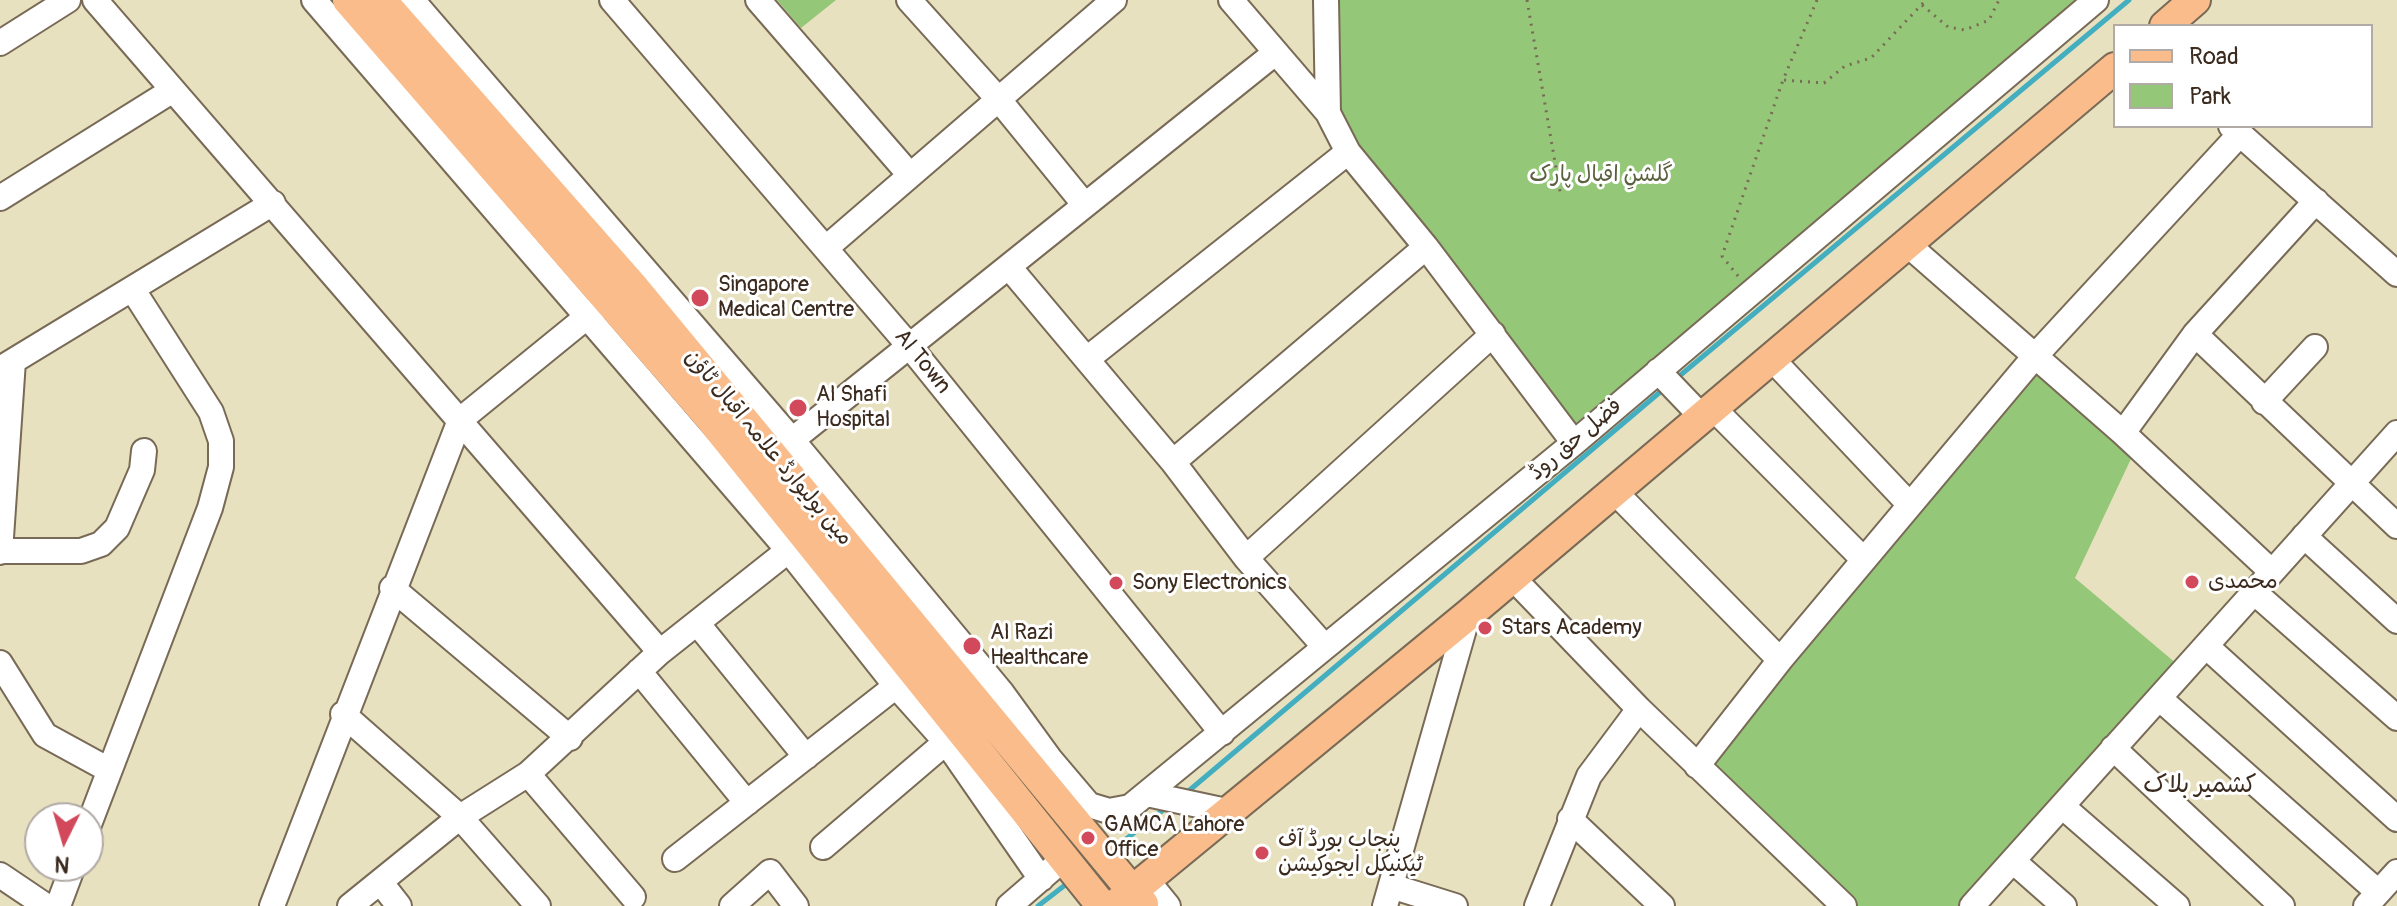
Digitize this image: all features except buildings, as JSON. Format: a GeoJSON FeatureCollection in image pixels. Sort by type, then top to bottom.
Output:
{"type":"FeatureCollection","features":[{"type":"Feature","properties":{"kind":"main road","name":"مین بولیوارڈ علامہ اقبال ٹاؤن"},"geometry":{"type":"LineString","coordinates":[[348,0],[597,308],[1067,862],[1122,895]]}},
{"type":"Feature","properties":{"kind":"main road","name":"مین بولیوارڈ علامہ اقبال ٹاؤن"},"geometry":{"type":"LineString","coordinates":[[381,0],[635,289],[866,565],[1041,766],[1122,895]]}},
{"type":"Feature","properties":{"kind":"main road"},"geometry":{"type":"LineString","coordinates":[[2167,24],[2195,0]]}},
{"type":"Feature","properties":{"kind":"main road"},"geometry":{"type":"LineString","coordinates":[[1122,895],[1216,808],[1468,615],[1614,491],[1699,407],[1771,358],[2113,70]]}},
{"type":"Feature","properties":{"kind":"street"},"geometry":{"type":"LineString","coordinates":[[0,43],[68,0]]}},
{"type":"Feature","properties":{"kind":"street"},"geometry":{"type":"LineString","coordinates":[[95,0],[660,652]]}},
{"type":"Feature","properties":{"kind":"street"},"geometry":{"type":"LineString","coordinates":[[272,906],[343,714],[460,420],[597,308],[314,0]]}},
{"type":"Feature","properties":{"kind":"street","name":"فضل حق روڈ"},"geometry":{"type":"LineString","coordinates":[[412,0],[792,440],[1002,693],[1041,766],[1099,809],[1121,810],[1157,796],[1222,733],[1324,646],[1661,375],[1751,293],[2096,0]]}},
{"type":"Feature","properties":{"kind":"street","name":"AI Town"},"geometry":{"type":"LineString","coordinates":[[612,0],[911,348],[1222,733]]}},
{"type":"Feature","properties":{"kind":"street"},"geometry":{"type":"LineString","coordinates":[[758,0],[909,174]]}},
{"type":"Feature","properties":{"kind":"street"},"geometry":{"type":"LineString","coordinates":[[826,248],[1114,0]]}},
{"type":"Feature","properties":{"kind":"street"},"geometry":{"type":"LineString","coordinates":[[1231,0],[1328,113],[1348,152],[1426,247],[1574,443]]}},
{"type":"Feature","properties":{"kind":"street"},"geometry":{"type":"LineString","coordinates":[[1326,0],[1328,113]]}},
{"type":"Feature","properties":{"kind":"street"},"geometry":{"type":"LineString","coordinates":[[913,1],[1084,204]]}},
{"type":"Feature","properties":{"kind":"street"},"geometry":{"type":"LineString","coordinates":[[792,440],[911,348],[1084,204],[1275,53]]}},
{"type":"Feature","properties":{"kind":"street"},"geometry":{"type":"LineString","coordinates":[[0,198],[173,90]]}},
{"type":"Feature","properties":{"kind":"street"},"geometry":{"type":"LineString","coordinates":[[1697,766],[1780,660],[2036,355],[2236,130],[2397,274]]}},
{"type":"Feature","properties":{"kind":"street"},"geometry":{"type":"LineString","coordinates":[[1087,359],[1348,152]]}},
{"type":"Feature","properties":{"kind":"street"},"geometry":{"type":"LineString","coordinates":[[2123,433],[2195,334],[2316,201]]}},
{"type":"Feature","properties":{"kind":"street"},"geometry":{"type":"LineString","coordinates":[[144,451],[142,470],[117,528],[101,544],[81,551],[0,551],[6,365],[273,203]]}},
{"type":"Feature","properties":{"kind":"street"},"geometry":{"type":"LineString","coordinates":[[1907,244],[2123,433],[2272,572]]}},
{"type":"Feature","properties":{"kind":"street"},"geometry":{"type":"LineString","coordinates":[[1173,462],[1426,247]]}},
{"type":"Feature","properties":{"kind":"street"},"geometry":{"type":"LineString","coordinates":[[1009,267],[1173,462],[1246,558],[1324,646]]}},
{"type":"Feature","properties":{"kind":"street"},"geometry":{"type":"LineString","coordinates":[[97,802],[210,508],[221,467],[221,441],[211,412],[133,290]]}},
{"type":"Feature","properties":{"kind":"street"},"geometry":{"type":"LineString","coordinates":[[1246,558],[1493,334]]}},
{"type":"Feature","properties":{"kind":"street"},"geometry":{"type":"LineString","coordinates":[[2195,334],[2397,526]]}},
{"type":"Feature","properties":{"kind":"street"},"geometry":{"type":"LineString","coordinates":[[2264,402],[2315,347]]}},
{"type":"Feature","properties":{"kind":"street"},"geometry":{"type":"LineString","coordinates":[[1771,358],[1910,505]]}},
{"type":"Feature","properties":{"kind":"street"},"geometry":{"type":"LineString","coordinates":[[1661,375],[1864,560]]}},
{"type":"Feature","properties":{"kind":"street"},"geometry":{"type":"LineString","coordinates":[[1972,906],[2397,433]]}},
{"type":"Feature","properties":{"kind":"street"},"geometry":{"type":"LineString","coordinates":[[1614,491],[1780,660]]}},
{"type":"Feature","properties":{"kind":"street"},"geometry":{"type":"LineString","coordinates":[[2304,536],[2397,621]]}},
{"type":"Feature","properties":{"kind":"street"},"geometry":{"type":"LineString","coordinates":[[350,906],[460,817],[528,774],[660,652],[798,543],[896,686],[946,742],[1025,897],[1067,862]]}},
{"type":"Feature","properties":{"kind":"street"},"geometry":{"type":"LineString","coordinates":[[1512,577],[1639,709],[1836,903]]}},
{"type":"Feature","properties":{"kind":"street"},"geometry":{"type":"LineString","coordinates":[[392,588],[570,738]]}},
{"type":"Feature","properties":{"kind":"street"},"geometry":{"type":"LineString","coordinates":[[2254,592],[2397,718]]}},
{"type":"Feature","properties":{"kind":"street"},"geometry":{"type":"LineString","coordinates":[[1455,906],[1388,896],[1468,615]]}},
{"type":"Feature","properties":{"kind":"street"},"geometry":{"type":"LineString","coordinates":[[697,623],[806,757]]}},
{"type":"Feature","properties":{"kind":"street"},"geometry":{"type":"LineString","coordinates":[[2206,646],[2397,819]]}},
{"type":"Feature","properties":{"kind":"street"},"geometry":{"type":"LineString","coordinates":[[0,663],[17,696],[45,735],[109,770]]}},
{"type":"Feature","properties":{"kind":"street"},"geometry":{"type":"LineString","coordinates":[[639,671],[747,803]]}},
{"type":"Feature","properties":{"kind":"street"},"geometry":{"type":"LineString","coordinates":[[675,859],[896,686]]}},
{"type":"Feature","properties":{"kind":"street"},"geometry":{"type":"LineString","coordinates":[[2159,698],[2372,899],[2397,872]]}},
{"type":"Feature","properties":{"kind":"street"},"geometry":{"type":"LineString","coordinates":[[1537,906],[1589,776],[1639,709]]}},
{"type":"Feature","properties":{"kind":"street"},"geometry":{"type":"LineString","coordinates":[[343,714],[460,817],[538,906]]}},
{"type":"Feature","properties":{"kind":"street"},"geometry":{"type":"LineString","coordinates":[[823,847],[946,742]]}},
{"type":"Feature","properties":{"kind":"street"},"geometry":{"type":"LineString","coordinates":[[2113,748],[2282,906]]}},
{"type":"Feature","properties":{"kind":"street"},"geometry":{"type":"LineString","coordinates":[[528,774],[633,897]]}},
{"type":"Feature","properties":{"kind":"street"},"geometry":{"type":"LineString","coordinates":[[1157,796],[1216,808]]}},
{"type":"Feature","properties":{"kind":"street"},"geometry":{"type":"LineString","coordinates":[[2062,806],[2177,906]]}},
{"type":"Feature","properties":{"kind":"street"},"geometry":{"type":"LineString","coordinates":[[1570,819],[1662,906]]}},
{"type":"Feature","properties":{"kind":"street"},"geometry":{"type":"LineString","coordinates":[[2013,861],[2064,906]]}},
{"type":"Feature","properties":{"kind":"street"},"geometry":{"type":"LineString","coordinates":[[732,906],[770,872],[796,906]]}},
{"type":"Feature","properties":{"kind":"street"},"geometry":{"type":"LineString","coordinates":[[0,875],[46,906]]}},
{"type":"Feature","properties":{"kind":"street"},"geometry":{"type":"LineString","coordinates":[[58,906],[67,882]]}},
{"type":"Feature","properties":{"kind":"street"},"geometry":{"type":"LineString","coordinates":[[381,883],[399,906]]}},
{"type":"Feature","properties":{"kind":"street"},"geometry":{"type":"LineString","coordinates":[[1122,895],[1168,906]]}},
{"type":"Feature","properties":{"kind":"path"},"geometry":{"type":"LineString","coordinates":[[1527,0],[1561,197]]}},
{"type":"Feature","properties":{"kind":"path"},"geometry":{"type":"LineString","coordinates":[[1751,293],[1722,256],[1783,80],[1817,0]]}},
{"type":"Feature","properties":{"kind":"path"},"geometry":{"type":"LineString","coordinates":[[1783,80],[1824,83],[1845,66],[1871,58],[1926,0]]}},
{"type":"Feature","properties":{"kind":"path"},"geometry":{"type":"LineString","coordinates":[[1921,5],[1948,27],[1965,30],[1989,20],[1999,0]]}},
{"type":"Feature","properties":{"kind":"green space"},"geometry":{"type":"Polygon","coordinates":[[[777,0],[836,0],[801,28],[777,0]]]}},
{"type":"Feature","properties":{"kind":"green space","name":"گلشنِ اقبال پارک"},"geometry":{"type":"Polygon","coordinates":[[[1326,0],[2086,0],[1576,423],[1328,113],[1326,0]]]}},
{"type":"Feature","properties":{"kind":"green space"},"geometry":{"type":"Polygon","coordinates":[[[2036,355],[2137,446],[2075,578],[2184,670],[1972,906],[1844,906],[1697,766],[2036,355]]]}},
{"type":"Feature","properties":{"kind":"waterway"},"geometry":{"type":"LineString","coordinates":[[1677,378],[2129,0]]}},
{"type":"Feature","properties":{"kind":"waterway"},"geometry":{"type":"LineString","coordinates":[[1185,794],[1666,387]]}},
{"type":"Feature","properties":{"kind":"waterway"},"geometry":{"type":"LineString","coordinates":[[1112,850],[1167,807]]}},
{"type":"Feature","properties":{"kind":"waterway"},"geometry":{"type":"LineString","coordinates":[[1038,906],[1069,882]]}},
{"type":"Feature","properties":{"kind":"place","name":"Singapore Medical Centre"},"geometry":{"type":"Point","coordinates":[700,298]}},
{"type":"Feature","properties":{"kind":"place","name":"Al Shafi Hospital"},"geometry":{"type":"Point","coordinates":[798,408]}},
{"type":"Feature","properties":{"kind":"place","name":"محمدی"},"geometry":{"type":"Point","coordinates":[2192,582]}},
{"type":"Feature","properties":{"kind":"place","name":"Sony Electronics"},"geometry":{"type":"Point","coordinates":[1116,583]}},
{"type":"Feature","properties":{"kind":"place","name":"Stars Academy"},"geometry":{"type":"Point","coordinates":[1485,628]}},
{"type":"Feature","properties":{"kind":"place","name":"Al Razi Healthcare"},"geometry":{"type":"Point","coordinates":[972,646]}},
{"type":"Feature","properties":{"kind":"place","name":"GAMCA Lahore Office"},"geometry":{"type":"Point","coordinates":[1088,838]}},
{"type":"Feature","properties":{"kind":"place","name":"پنجاب بورڈ آف ٹیکنیکل ایجوکیشن"},"geometry":{"type":"Point","coordinates":[1262,853]}},
{"type":"Feature","properties":{"kind":"district","name":"کشمیر بلاک"},"geometry":{"type":"Point","coordinates":[2200,786]}}]}
